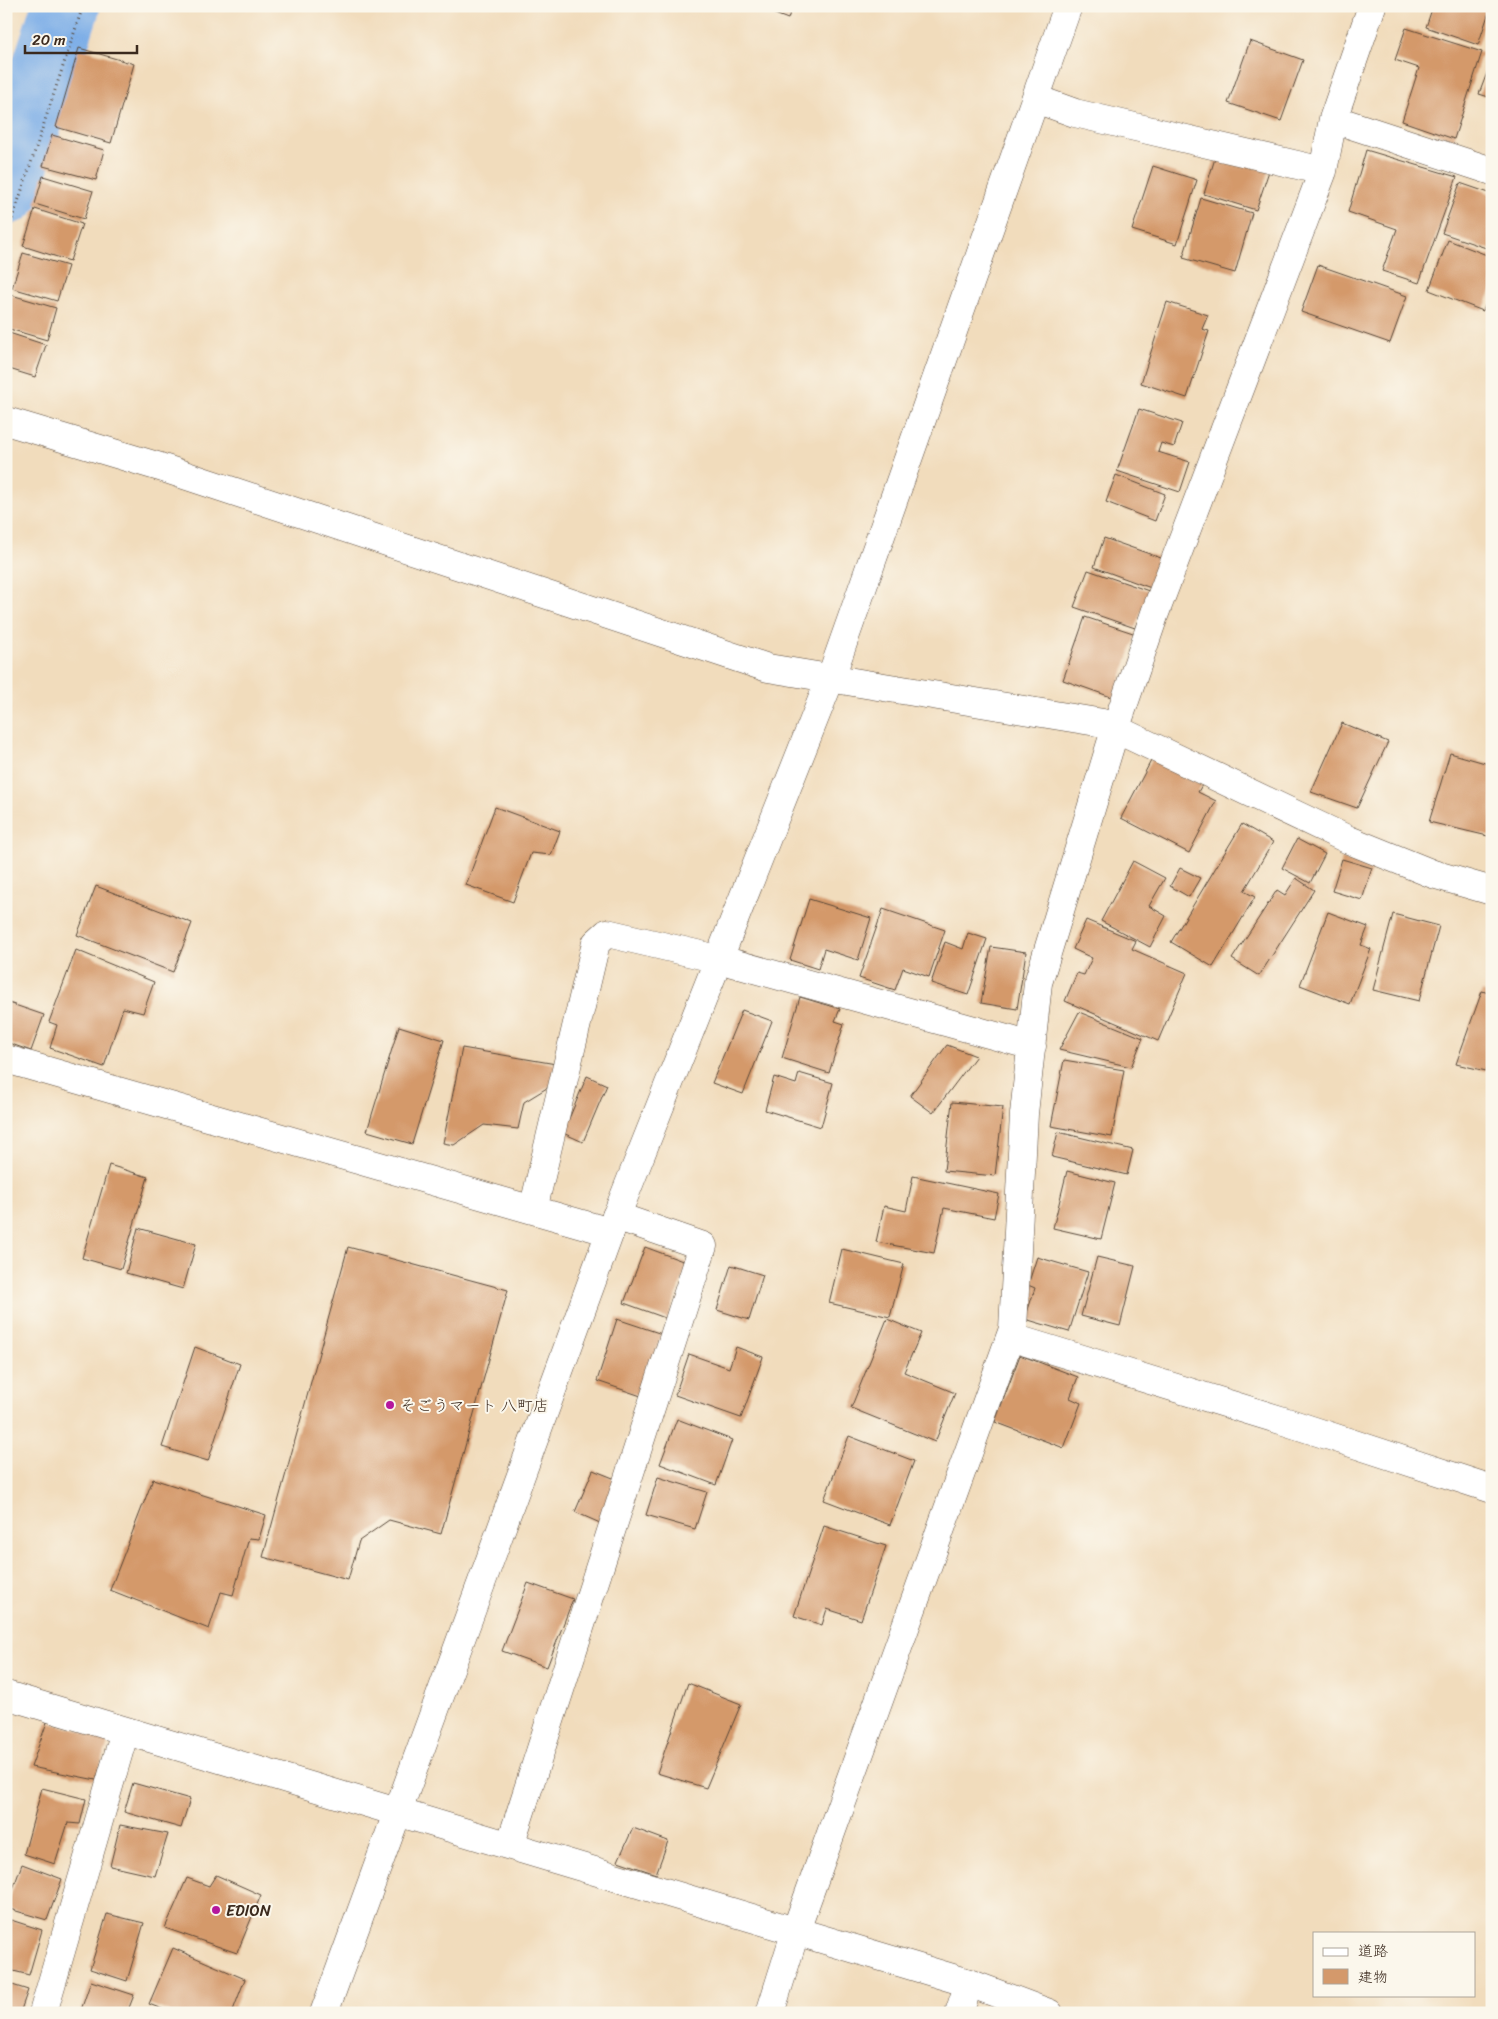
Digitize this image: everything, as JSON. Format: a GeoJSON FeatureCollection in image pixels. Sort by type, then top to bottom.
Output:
{"type":"FeatureCollection","features":[{"type":"Feature","properties":{"kind":"street"},"geometry":{"type":"LineString","coordinates":[[324,2013],[613,1224],[831,677],[1068,6]]}},
{"type":"Feature","properties":{"kind":"street"},"geometry":{"type":"LineString","coordinates":[[770,2013],[796,1930],[1013,1329],[1024,1114],[1038,983],[1115,730],[1155,613],[1323,171],[1333,119],[1372,6]]}},
{"type":"Feature","properties":{"kind":"street"},"geometry":{"type":"LineString","coordinates":[[1036,99],[1075,113],[1323,171]]}},
{"type":"Feature","properties":{"kind":"street"},"geometry":{"type":"LineString","coordinates":[[1333,119],[1492,171]]}},
{"type":"Feature","properties":{"kind":"street"},"geometry":{"type":"LineString","coordinates":[[6,421],[160,467],[768,668],[1103,723],[1349,840],[1433,874],[1492,891]]}},
{"type":"Feature","properties":{"kind":"street"},"geometry":{"type":"LineString","coordinates":[[533,1210],[596,944],[607,933],[718,959],[1032,1046]]}},
{"type":"Feature","properties":{"kind":"street"},"geometry":{"type":"LineString","coordinates":[[6,1060],[533,1210],[613,1224],[703,1246],[510,1845]]}},
{"type":"Feature","properties":{"kind":"street"},"geometry":{"type":"LineString","coordinates":[[1010,1337],[1287,1422],[1492,1489]]}},
{"type":"Feature","properties":{"kind":"street"},"geometry":{"type":"LineString","coordinates":[[6,1695],[969,1982],[1049,2013]]}},
{"type":"Feature","properties":{"kind":"street"},"geometry":{"type":"LineString","coordinates":[[43,2013],[125,1730]]}},
{"type":"Feature","properties":{"kind":"street"},"geometry":{"type":"LineString","coordinates":[[959,2013],[969,1982]]}},
{"type":"Feature","properties":{"kind":"path"},"geometry":{"type":"LineString","coordinates":[[6,238],[83,6]]}},
{"type":"Feature","properties":{"kind":"building"},"geometry":{"type":"Polygon","coordinates":[[[754,6],[792,6],[788,19],[754,6]]]}},
{"type":"Feature","properties":{"kind":"building"},"geometry":{"type":"Polygon","coordinates":[[[1433,6],[1491,6],[1478,45],[1426,27],[1433,6]]]}},
{"type":"Feature","properties":{"kind":"building"},"geometry":{"type":"Polygon","coordinates":[[[1406,28],[1482,52],[1454,139],[1402,121],[1419,68],[1395,60],[1406,28]]]}},
{"type":"Feature","properties":{"kind":"building"},"geometry":{"type":"Polygon","coordinates":[[[1250,41],[1303,60],[1281,121],[1228,103],[1250,41]]]}},
{"type":"Feature","properties":{"kind":"building"},"geometry":{"type":"Polygon","coordinates":[[[79,48],[134,64],[111,143],[56,127],[79,48]]]}},
{"type":"Feature","properties":{"kind":"building"},"geometry":{"type":"Polygon","coordinates":[[[1490,65],[1492,65],[1492,98],[1479,94],[1490,65]]]}},
{"type":"Feature","properties":{"kind":"building"},"geometry":{"type":"Polygon","coordinates":[[[52,135],[104,150],[96,180],[43,166],[52,135]]]}},
{"type":"Feature","properties":{"kind":"building"},"geometry":{"type":"Polygon","coordinates":[[[1366,150],[1457,177],[1419,283],[1382,271],[1397,229],[1348,212],[1366,150]]]}},
{"type":"Feature","properties":{"kind":"building"},"geometry":{"type":"Polygon","coordinates":[[[1216,155],[1269,171],[1256,210],[1204,194],[1216,155]]]}},
{"type":"Feature","properties":{"kind":"building"},"geometry":{"type":"Polygon","coordinates":[[[1153,166],[1197,180],[1177,244],[1132,230],[1153,166]]]}},
{"type":"Feature","properties":{"kind":"building"},"geometry":{"type":"Polygon","coordinates":[[[43,176],[93,191],[84,219],[35,204],[43,176]]]}},
{"type":"Feature","properties":{"kind":"building"},"geometry":{"type":"Polygon","coordinates":[[[1460,183],[1492,194],[1492,250],[1442,233],[1460,183]]]}},
{"type":"Feature","properties":{"kind":"building"},"geometry":{"type":"Polygon","coordinates":[[[1201,198],[1252,213],[1235,273],[1183,258],[1201,198]]]}},
{"type":"Feature","properties":{"kind":"building"},"geometry":{"type":"Polygon","coordinates":[[[35,209],[82,224],[70,261],[23,246],[35,209]]]}},
{"type":"Feature","properties":{"kind":"building"},"geometry":{"type":"Polygon","coordinates":[[[1448,240],[1492,257],[1492,289],[1483,311],[1429,290],[1448,240]]]}},
{"type":"Feature","properties":{"kind":"building"},"geometry":{"type":"Polygon","coordinates":[[[23,253],[68,266],[57,301],[12,288],[23,253]]]}},
{"type":"Feature","properties":{"kind":"building"},"geometry":{"type":"Polygon","coordinates":[[[1318,265],[1407,296],[1390,343],[1301,312],[1318,265]]]}},
{"type":"Feature","properties":{"kind":"building"},"geometry":{"type":"Polygon","coordinates":[[[8,294],[56,308],[47,340],[6,328],[8,294]]]}},
{"type":"Feature","properties":{"kind":"building"},"geometry":{"type":"Polygon","coordinates":[[[1167,302],[1208,315],[1202,329],[1209,331],[1187,398],[1141,383],[1167,302]]]}},
{"type":"Feature","properties":{"kind":"building"},"geometry":{"type":"Polygon","coordinates":[[[6,332],[46,345],[35,377],[6,368],[6,332]]]}},
{"type":"Feature","properties":{"kind":"building"},"geometry":{"type":"Polygon","coordinates":[[[1139,409],[1182,423],[1174,447],[1161,443],[1158,452],[1190,462],[1180,492],[1117,471],[1139,409]]]}},
{"type":"Feature","properties":{"kind":"building"},"geometry":{"type":"Polygon","coordinates":[[[1116,475],[1165,494],[1155,521],[1106,502],[1116,475]]]}},
{"type":"Feature","properties":{"kind":"building"},"geometry":{"type":"Polygon","coordinates":[[[1104,538],[1161,558],[1151,588],[1094,567],[1104,538]]]}},
{"type":"Feature","properties":{"kind":"building"},"geometry":{"type":"Polygon","coordinates":[[[1088,570],[1149,591],[1135,628],[1074,607],[1088,570]]]}},
{"type":"Feature","properties":{"kind":"building"},"geometry":{"type":"Polygon","coordinates":[[[1085,617],[1136,634],[1114,698],[1063,680],[1085,617]]]}},
{"type":"Feature","properties":{"kind":"building"},"geometry":{"type":"Polygon","coordinates":[[[1342,723],[1388,742],[1357,808],[1311,792],[1342,723]]]}},
{"type":"Feature","properties":{"kind":"building"},"geometry":{"type":"Polygon","coordinates":[[[1450,753],[1492,765],[1492,837],[1429,822],[1450,753]]]}},
{"type":"Feature","properties":{"kind":"building"},"geometry":{"type":"Polygon","coordinates":[[[1152,759],[1202,785],[1198,792],[1216,801],[1189,853],[1121,818],[1152,759]]]}},
{"type":"Feature","properties":{"kind":"building"},"geometry":{"type":"Polygon","coordinates":[[[495,807],[560,831],[551,855],[531,853],[513,902],[466,885],[495,807]]]}},
{"type":"Feature","properties":{"kind":"building"},"geometry":{"type":"Polygon","coordinates":[[[1242,824],[1273,842],[1244,891],[1255,897],[1213,967],[1171,942],[1242,824]]]}},
{"type":"Feature","properties":{"kind":"building"},"geometry":{"type":"Polygon","coordinates":[[[1297,839],[1325,854],[1310,883],[1282,868],[1297,839]]]}},
{"type":"Feature","properties":{"kind":"building"},"geometry":{"type":"Polygon","coordinates":[[[1342,859],[1372,868],[1362,900],[1332,891],[1342,859]]]}},
{"type":"Feature","properties":{"kind":"building"},"geometry":{"type":"Polygon","coordinates":[[[1133,861],[1165,878],[1149,906],[1166,916],[1150,947],[1101,921],[1133,861]]]}},
{"type":"Feature","properties":{"kind":"building"},"geometry":{"type":"Polygon","coordinates":[[[1180,868],[1200,878],[1189,897],[1170,886],[1180,868]]]}},
{"type":"Feature","properties":{"kind":"building"},"geometry":{"type":"Polygon","coordinates":[[[1296,878],[1314,890],[1259,976],[1232,959],[1277,890],[1285,895],[1296,878]]]}},
{"type":"Feature","properties":{"kind":"building"},"geometry":{"type":"Polygon","coordinates":[[[96,886],[192,923],[173,972],[77,935],[96,886]]]}},
{"type":"Feature","properties":{"kind":"building"},"geometry":{"type":"Polygon","coordinates":[[[809,899],[871,918],[858,960],[824,949],[818,969],[790,960],[809,899]]]}},
{"type":"Feature","properties":{"kind":"building"},"geometry":{"type":"Polygon","coordinates":[[[883,909],[945,930],[929,977],[903,968],[895,990],[859,978],[883,909]]]}},
{"type":"Feature","properties":{"kind":"building"},"geometry":{"type":"Polygon","coordinates":[[[1328,912],[1368,927],[1361,945],[1371,949],[1350,1004],[1300,985],[1328,912]]]}},
{"type":"Feature","properties":{"kind":"building"},"geometry":{"type":"Polygon","coordinates":[[[1393,914],[1439,926],[1419,1001],[1373,990],[1393,914]]]}},
{"type":"Feature","properties":{"kind":"building"},"geometry":{"type":"Polygon","coordinates":[[[1086,920],[1136,941],[1132,949],[1187,973],[1158,1041],[1065,1001],[1077,973],[1084,975],[1092,958],[1073,949],[1086,920]]]}},
{"type":"Feature","properties":{"kind":"building"},"geometry":{"type":"Polygon","coordinates":[[[968,933],[987,939],[968,995],[931,983],[945,942],[963,949],[968,933]]]}},
{"type":"Feature","properties":{"kind":"building"},"geometry":{"type":"Polygon","coordinates":[[[991,947],[1026,952],[1017,1009],[981,1003],[991,947]]]}},
{"type":"Feature","properties":{"kind":"building"},"geometry":{"type":"Polygon","coordinates":[[[76,950],[154,982],[143,1013],[123,1008],[104,1067],[50,1048],[57,1025],[49,1022],[76,950]]]}},
{"type":"Feature","properties":{"kind":"building"},"geometry":{"type":"Polygon","coordinates":[[[1482,991],[1492,994],[1492,1056],[1486,1071],[1456,1064],[1482,991]]]}},
{"type":"Feature","properties":{"kind":"building"},"geometry":{"type":"Polygon","coordinates":[[[800,997],[840,1009],[835,1021],[844,1024],[829,1073],[782,1058],[800,997]]]}},
{"type":"Feature","properties":{"kind":"building"},"geometry":{"type":"Polygon","coordinates":[[[6,1002],[44,1015],[31,1051],[6,1042],[6,1002]]]}},
{"type":"Feature","properties":{"kind":"building"},"geometry":{"type":"Polygon","coordinates":[[[742,1010],[772,1021],[743,1094],[712,1083],[742,1010]]]}},
{"type":"Feature","properties":{"kind":"building"},"geometry":{"type":"Polygon","coordinates":[[[1079,1012],[1143,1038],[1131,1067],[1059,1050],[1079,1012]]]}},
{"type":"Feature","properties":{"kind":"building"},"geometry":{"type":"Polygon","coordinates":[[[399,1026],[444,1040],[412,1144],[367,1131],[399,1026]]]}},
{"type":"Feature","properties":{"kind":"building"},"geometry":{"type":"Polygon","coordinates":[[[947,1045],[976,1056],[933,1113],[910,1096],[947,1045]]]}},
{"type":"Feature","properties":{"kind":"building"},"geometry":{"type":"Polygon","coordinates":[[[462,1048],[556,1064],[555,1083],[524,1102],[518,1129],[484,1125],[454,1145],[443,1143],[462,1048]]]}},
{"type":"Feature","properties":{"kind":"building"},"geometry":{"type":"Polygon","coordinates":[[[1064,1060],[1124,1070],[1112,1137],[1051,1126],[1064,1060]]]}},
{"type":"Feature","properties":{"kind":"building"},"geometry":{"type":"Polygon","coordinates":[[[799,1073],[833,1083],[821,1127],[765,1110],[774,1077],[796,1084],[799,1073]]]}},
{"type":"Feature","properties":{"kind":"building"},"geometry":{"type":"Polygon","coordinates":[[[587,1076],[607,1085],[583,1142],[563,1133],[587,1076]]]}},
{"type":"Feature","properties":{"kind":"building"},"geometry":{"type":"Polygon","coordinates":[[[952,1102],[1003,1107],[995,1176],[944,1171],[952,1102]]]}},
{"type":"Feature","properties":{"kind":"building"},"geometry":{"type":"Polygon","coordinates":[[[1058,1132],[1133,1150],[1127,1175],[1052,1157],[1058,1132]]]}},
{"type":"Feature","properties":{"kind":"building"},"geometry":{"type":"Polygon","coordinates":[[[109,1165],[148,1177],[121,1269],[82,1258],[109,1165]]]}},
{"type":"Feature","properties":{"kind":"building"},"geometry":{"type":"Polygon","coordinates":[[[1067,1171],[1115,1183],[1101,1239],[1053,1228],[1067,1171]]]}},
{"type":"Feature","properties":{"kind":"building"},"geometry":{"type":"Polygon","coordinates":[[[913,1176],[999,1194],[994,1218],[944,1208],[934,1253],[876,1242],[884,1206],[906,1211],[913,1176]]]}},
{"type":"Feature","properties":{"kind":"building"},"geometry":{"type":"Polygon","coordinates":[[[138,1228],[196,1244],[183,1289],[126,1273],[138,1228]]]}},
{"type":"Feature","properties":{"kind":"building","name":"そごうマート 八町店"},"geometry":{"type":"Polygon","coordinates":[[[348,1247],[508,1290],[441,1534],[389,1520],[359,1541],[348,1580],[263,1557],[348,1247]]]}},
{"type":"Feature","properties":{"kind":"building"},"geometry":{"type":"Polygon","coordinates":[[[645,1247],[688,1263],[668,1319],[624,1303],[645,1247]]]}},
{"type":"Feature","properties":{"kind":"building"},"geometry":{"type":"Polygon","coordinates":[[[842,1249],[904,1264],[890,1317],[829,1303],[842,1249]]]}},
{"type":"Feature","properties":{"kind":"building"},"geometry":{"type":"Polygon","coordinates":[[[1037,1257],[1088,1272],[1069,1332],[1025,1319],[1035,1288],[1028,1285],[1037,1257]]]}},
{"type":"Feature","properties":{"kind":"building"},"geometry":{"type":"Polygon","coordinates":[[[1097,1257],[1135,1266],[1120,1326],[1081,1316],[1097,1257]]]}},
{"type":"Feature","properties":{"kind":"building"},"geometry":{"type":"Polygon","coordinates":[[[731,1265],[763,1275],[749,1320],[717,1310],[731,1265]]]}},
{"type":"Feature","properties":{"kind":"building"},"geometry":{"type":"Polygon","coordinates":[[[617,1319],[662,1334],[641,1396],[597,1381],[617,1319]]]}},
{"type":"Feature","properties":{"kind":"building"},"geometry":{"type":"Polygon","coordinates":[[[887,1319],[921,1333],[904,1372],[955,1393],[935,1442],[851,1408],[887,1319]]]}},
{"type":"Feature","properties":{"kind":"building"},"geometry":{"type":"Polygon","coordinates":[[[195,1347],[240,1364],[208,1461],[162,1447],[195,1347]]]}},
{"type":"Feature","properties":{"kind":"building"},"geometry":{"type":"Polygon","coordinates":[[[736,1347],[763,1357],[741,1418],[675,1395],[689,1354],[729,1368],[736,1347]]]}},
{"type":"Feature","properties":{"kind":"building"},"geometry":{"type":"Polygon","coordinates":[[[1020,1355],[1078,1377],[1070,1398],[1081,1403],[1064,1448],[995,1422],[1020,1355]]]}},
{"type":"Feature","properties":{"kind":"building"},"geometry":{"type":"Polygon","coordinates":[[[677,1419],[732,1440],[716,1485],[660,1464],[677,1419]]]}},
{"type":"Feature","properties":{"kind":"building"},"geometry":{"type":"Polygon","coordinates":[[[849,1436],[914,1461],[890,1525],[824,1500],[849,1436]]]}},
{"type":"Feature","properties":{"kind":"building"},"geometry":{"type":"Polygon","coordinates":[[[593,1470],[618,1480],[600,1523],[575,1512],[593,1470]]]}},
{"type":"Feature","properties":{"kind":"building"},"geometry":{"type":"Polygon","coordinates":[[[658,1477],[707,1492],[695,1529],[646,1515],[658,1477]]]}},
{"type":"Feature","properties":{"kind":"building"},"geometry":{"type":"Polygon","coordinates":[[[153,1479],[266,1515],[259,1539],[249,1538],[233,1595],[221,1592],[209,1629],[110,1590],[153,1479]]]}},
{"type":"Feature","properties":{"kind":"building"},"geometry":{"type":"Polygon","coordinates":[[[824,1526],[886,1546],[861,1620],[827,1609],[822,1625],[794,1616],[824,1526]]]}},
{"type":"Feature","properties":{"kind":"building"},"geometry":{"type":"Polygon","coordinates":[[[528,1583],[573,1599],[547,1667],[502,1651],[528,1583]]]}},
{"type":"Feature","properties":{"kind":"building"},"geometry":{"type":"Polygon","coordinates":[[[688,1683],[741,1704],[706,1788],[657,1773],[688,1683]]]}},
{"type":"Feature","properties":{"kind":"building"},"geometry":{"type":"Polygon","coordinates":[[[47,1722],[109,1739],[96,1780],[31,1767],[47,1722]]]}},
{"type":"Feature","properties":{"kind":"building"},"geometry":{"type":"Polygon","coordinates":[[[133,1783],[190,1799],[181,1828],[124,1812],[133,1783]]]}},
{"type":"Feature","properties":{"kind":"building"},"geometry":{"type":"Polygon","coordinates":[[[42,1788],[86,1799],[80,1824],[68,1823],[55,1864],[24,1854],[42,1788]]]}},
{"type":"Feature","properties":{"kind":"building"},"geometry":{"type":"Polygon","coordinates":[[[120,1825],[168,1834],[155,1876],[110,1866],[120,1825]]]}},
{"type":"Feature","properties":{"kind":"building"},"geometry":{"type":"Polygon","coordinates":[[[633,1828],[668,1841],[656,1874],[618,1861],[633,1828]]]}},
{"type":"Feature","properties":{"kind":"building"},"geometry":{"type":"Polygon","coordinates":[[[22,1864],[62,1879],[47,1920],[6,1908],[22,1864]]]}},
{"type":"Feature","properties":{"kind":"building"},"geometry":{"type":"Polygon","coordinates":[[[216,1875],[261,1895],[237,1953],[165,1928],[187,1878],[209,1886],[216,1875]]]}},
{"type":"Feature","properties":{"kind":"building"},"geometry":{"type":"Polygon","coordinates":[[[107,1914],[144,1923],[127,1981],[90,1969],[107,1914]]]}},
{"type":"Feature","properties":{"kind":"building"},"geometry":{"type":"Polygon","coordinates":[[[11,1920],[42,1930],[29,1975],[6,1969],[6,1934],[11,1920]]]}},
{"type":"Feature","properties":{"kind":"building"},"geometry":{"type":"Polygon","coordinates":[[[173,1948],[245,1979],[232,2013],[172,2013],[149,2004],[173,1948]]]}},
{"type":"Feature","properties":{"kind":"building"},"geometry":{"type":"Polygon","coordinates":[[[91,1981],[134,1995],[127,2013],[80,2013],[91,1981]]]}},
{"type":"Feature","properties":{"kind":"building"},"geometry":{"type":"Polygon","coordinates":[[[6,1983],[28,1990],[20,2013],[6,2013],[6,1983]]]}},
{"type":"Feature","properties":{"kind":"waterway"},"geometry":{"type":"LineString","coordinates":[[6,191],[66,6]]}},
{"type":"Feature","properties":{"kind":"place","name":"そごうマート 八町店"},"geometry":{"type":"Point","coordinates":[390,1405]}},
{"type":"Feature","properties":{"kind":"place","name":"EDION"},"geometry":{"type":"Point","coordinates":[216,1910]}}]}
